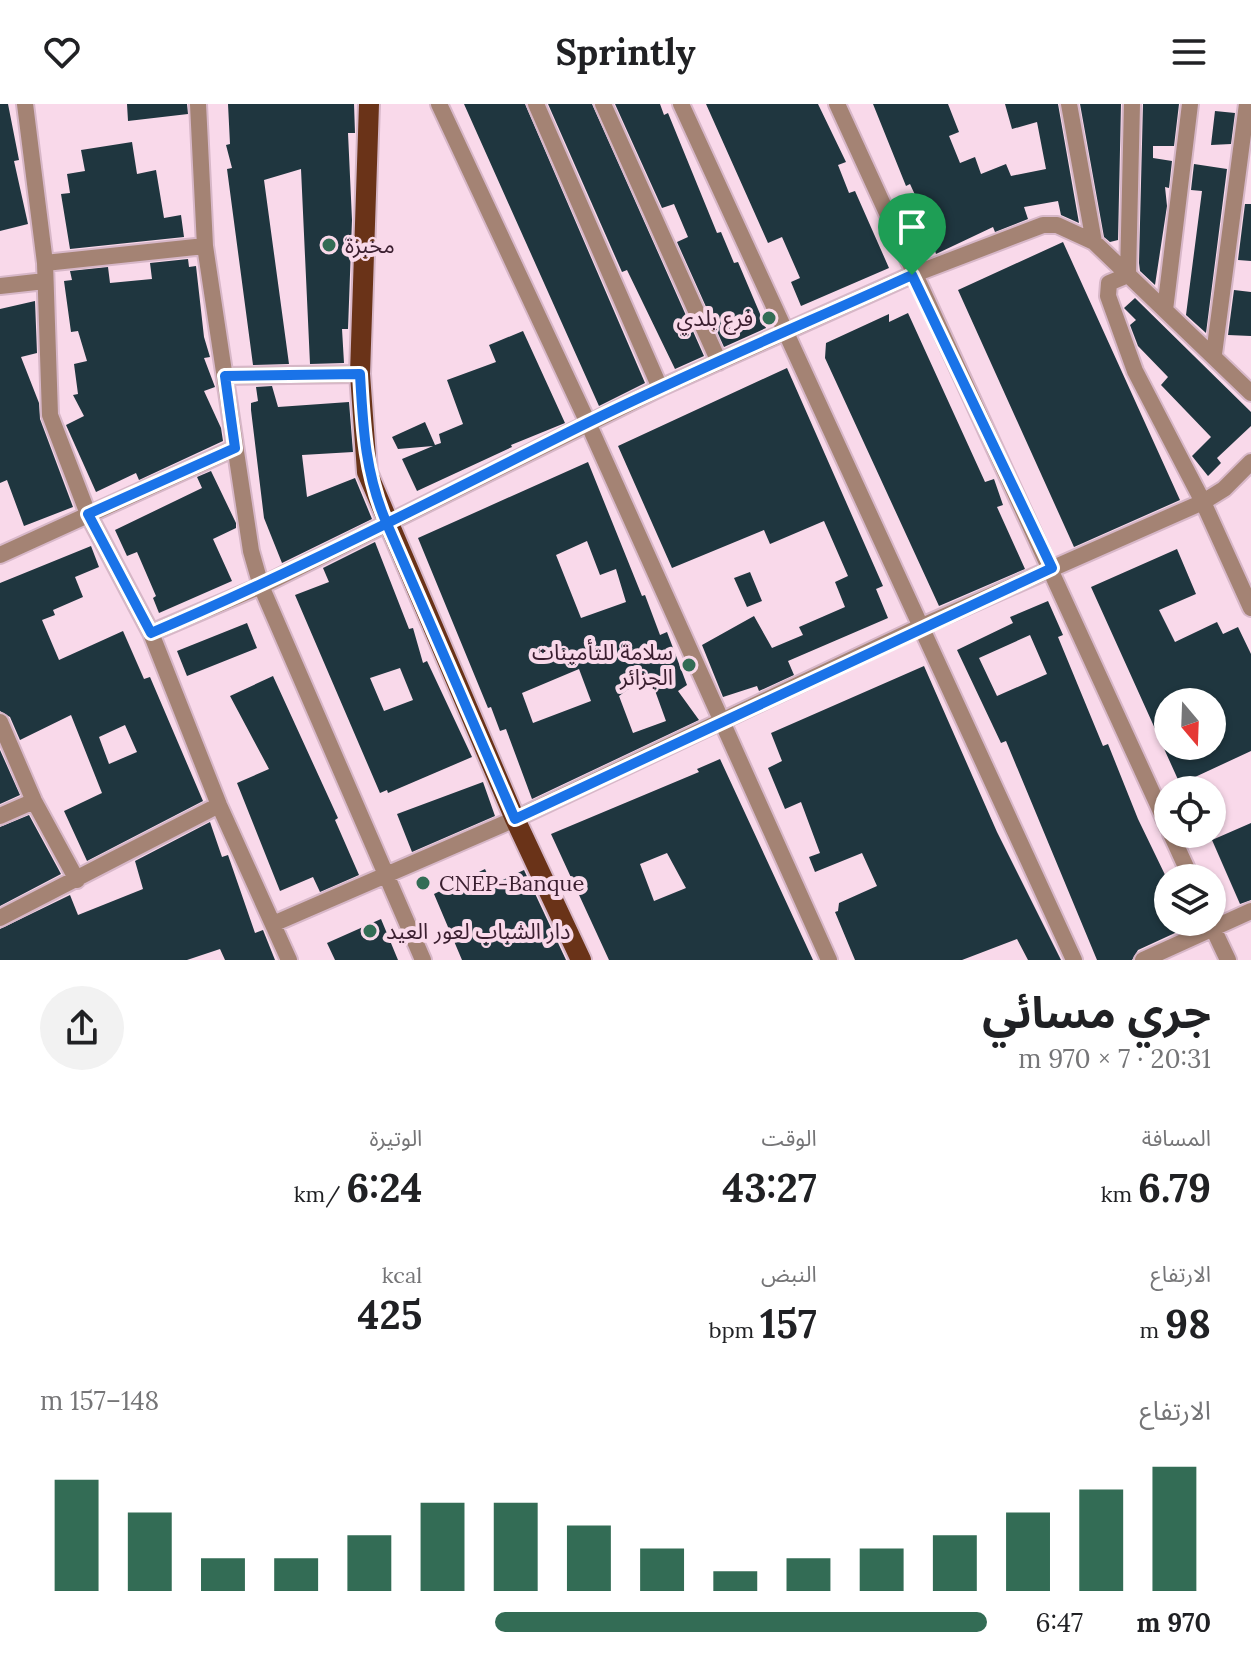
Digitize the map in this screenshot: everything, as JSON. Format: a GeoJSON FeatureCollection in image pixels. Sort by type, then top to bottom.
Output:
{"type":"FeatureCollection","features":[{"type":"Feature","properties":{"kind":"main road"},"geometry":{"type":"LineString","coordinates":[[369,104],[360,374],[367,472],[515,819],[581,960]]}},
{"type":"Feature","properties":{"kind":"street"},"geometry":{"type":"LineString","coordinates":[[25,104],[45,263],[50,415],[88,514],[151,633],[219,805],[289,960]]}},
{"type":"Feature","properties":{"kind":"street"},"geometry":{"type":"LineString","coordinates":[[198,104],[205,246],[251,551],[261,586],[423,960]]}},
{"type":"Feature","properties":{"kind":"street"},"geometry":{"type":"LineString","coordinates":[[439,104],[588,423],[829,960]]}},
{"type":"Feature","properties":{"kind":"street"},"geometry":{"type":"LineString","coordinates":[[536,104],[660,388]]}},
{"type":"Feature","properties":{"kind":"street"},"geometry":{"type":"LineString","coordinates":[[603,104],[719,362]]}},
{"type":"Feature","properties":{"kind":"street"},"geometry":{"type":"LineString","coordinates":[[681,104],[1074,960]]}},
{"type":"Feature","properties":{"kind":"street"},"geometry":{"type":"LineString","coordinates":[[837,104],[912,275],[1052,568],[1154,796]]}},
{"type":"Feature","properties":{"kind":"street"},"geometry":{"type":"LineString","coordinates":[[1069,104],[1094,242]]}},
{"type":"Feature","properties":{"kind":"street"},"geometry":{"type":"LineString","coordinates":[[1128,275],[1132,104]]}},
{"type":"Feature","properties":{"kind":"street"},"geometry":{"type":"LineString","coordinates":[[1165,310],[1190,104]]}},
{"type":"Feature","properties":{"kind":"street"},"geometry":{"type":"LineString","coordinates":[[1214,354],[1247,104]]}},
{"type":"Feature","properties":{"kind":"street"},"geometry":{"type":"LineString","coordinates":[[151,633],[261,586],[660,388],[912,275],[1043,225],[1057,225],[1094,242],[1214,354],[1251,393]]}},
{"type":"Feature","properties":{"kind":"street"},"geometry":{"type":"LineString","coordinates":[[45,263],[205,246]]}},
{"type":"Feature","properties":{"kind":"street"},"geometry":{"type":"LineString","coordinates":[[1128,275],[1109,283],[1107,291],[1117,329],[1203,502],[1251,608]]}},
{"type":"Feature","properties":{"kind":"street"},"geometry":{"type":"LineString","coordinates":[[0,286],[45,281]]}},
{"type":"Feature","properties":{"kind":"street"},"geometry":{"type":"LineString","coordinates":[[225,376],[360,374]]}},
{"type":"Feature","properties":{"kind":"street"},"geometry":{"type":"LineString","coordinates":[[0,555],[235,448]]}},
{"type":"Feature","properties":{"kind":"street"},"geometry":{"type":"LineString","coordinates":[[273,924],[385,878],[922,626],[1203,502],[1250,466]]}},
{"type":"Feature","properties":{"kind":"street"},"geometry":{"type":"LineString","coordinates":[[0,722],[3,740],[77,880]]}},
{"type":"Feature","properties":{"kind":"street"},"geometry":{"type":"LineString","coordinates":[[0,816],[34,801]]}},
{"type":"Feature","properties":{"kind":"street"},"geometry":{"type":"LineString","coordinates":[[0,918],[219,805]]}},
{"type":"Feature","properties":{"kind":"street"},"geometry":{"type":"LineString","coordinates":[[1226,919],[1251,911]]}},
{"type":"Feature","properties":{"kind":"street"},"geometry":{"type":"LineString","coordinates":[[1143,960],[1188,936]]}},
{"type":"Feature","properties":{"kind":"street"},"geometry":{"type":"LineString","coordinates":[[1217,936],[1228,960]]}},
{"type":"Feature","properties":{"kind":"building"},"geometry":{"type":"Polygon","coordinates":[[[0,104],[8,104],[19,160],[14,161],[28,224],[0,231],[0,104]]]}},
{"type":"Feature","properties":{"kind":"building"},"geometry":{"type":"Polygon","coordinates":[[[127,104],[187,104],[188,114],[128,121],[127,104]]]}},
{"type":"Feature","properties":{"kind":"building"},"geometry":{"type":"Polygon","coordinates":[[[228,104],[354,104],[355,133],[348,133],[352,220],[348,329],[342,329],[344,363],[310,364],[301,169],[264,180],[289,364],[253,365],[227,169],[232,168],[226,145],[230,144],[228,104]]]}},
{"type":"Feature","properties":{"kind":"building"},"geometry":{"type":"Polygon","coordinates":[[[464,104],[525,104],[645,383],[599,406],[464,104]]]}},
{"type":"Feature","properties":{"kind":"building"},"geometry":{"type":"Polygon","coordinates":[[[548,104],[592,104],[704,356],[675,369],[627,270],[622,272],[548,104]]]}},
{"type":"Feature","properties":{"kind":"building"},"geometry":{"type":"Polygon","coordinates":[[[615,104],[660,104],[664,115],[668,113],[717,233],[721,232],[734,263],[738,262],[766,328],[724,347],[677,242],[688,237],[674,204],[662,208],[615,104]]]}},
{"type":"Feature","properties":{"kind":"building"},"geometry":{"type":"Polygon","coordinates":[[[706,104],[818,104],[846,162],[838,165],[849,193],[855,191],[889,268],[801,306],[791,282],[800,278],[782,237],[768,243],[706,104]]]}},
{"type":"Feature","properties":{"kind":"building"},"geometry":{"type":"Polygon","coordinates":[[[873,104],[948,104],[959,132],[949,136],[960,163],[975,157],[981,174],[1006,164],[1011,176],[1046,169],[1037,122],[1012,129],[1005,104],[1058,104],[1079,223],[1061,215],[1058,201],[1024,207],[1028,219],[995,232],[993,227],[936,254],[922,210],[910,184],[906,186],[873,104]]]}},
{"type":"Feature","properties":{"kind":"building"},"geometry":{"type":"Polygon","coordinates":[[[1080,104],[1121,104],[1118,240],[1110,242],[1104,237],[1080,104]]]}},
{"type":"Feature","properties":{"kind":"building"},"geometry":{"type":"Polygon","coordinates":[[[1143,104],[1179,104],[1174,146],[1153,146],[1153,158],[1172,161],[1169,188],[1165,187],[1167,206],[1155,285],[1140,271],[1139,263],[1143,104]]]}},
{"type":"Feature","properties":{"kind":"building"},"geometry":{"type":"Polygon","coordinates":[[[1215,111],[1235,113],[1231,144],[1211,145],[1215,111]]]}},
{"type":"Feature","properties":{"kind":"building"},"geometry":{"type":"Polygon","coordinates":[[[132,142],[137,174],[156,170],[164,218],[181,215],[184,237],[70,249],[61,194],[70,193],[67,174],[85,171],[81,150],[132,142]]]}},
{"type":"Feature","properties":{"kind":"building"},"geometry":{"type":"Polygon","coordinates":[[[1194,164],[1227,169],[1206,333],[1186,315],[1202,191],[1191,190],[1194,164]]]}},
{"type":"Feature","properties":{"kind":"building"},"geometry":{"type":"Polygon","coordinates":[[[1245,204],[1251,204],[1251,261],[1238,260],[1245,204]]]}},
{"type":"Feature","properties":{"kind":"building"},"geometry":{"type":"Polygon","coordinates":[[[1063,242],[1180,500],[1074,547],[958,290],[1063,242]]]}},
{"type":"Feature","properties":{"kind":"building"},"geometry":{"type":"Polygon","coordinates":[[[188,259],[189,267],[196,266],[204,337],[210,357],[204,358],[215,387],[204,391],[221,428],[223,441],[139,480],[136,473],[96,492],[66,425],[84,416],[73,395],[78,394],[74,364],[87,361],[78,331],[71,332],[64,281],[72,280],[70,271],[108,267],[110,283],[152,279],[150,263],[188,259]]]}},
{"type":"Feature","properties":{"kind":"building"},"geometry":{"type":"Polygon","coordinates":[[[1234,290],[1251,292],[1251,336],[1228,335],[1234,290]]]}},
{"type":"Feature","properties":{"kind":"building"},"geometry":{"type":"Polygon","coordinates":[[[1135,298],[1251,412],[1251,426],[1217,458],[1221,463],[1208,476],[1192,456],[1211,437],[1161,385],[1168,377],[1138,346],[1130,325],[1136,320],[1124,308],[1135,298]]]}},
{"type":"Feature","properties":{"kind":"building"},"geometry":{"type":"Polygon","coordinates":[[[35,301],[37,353],[21,357],[73,507],[24,526],[7,480],[0,483],[0,309],[35,301]]]}},
{"type":"Feature","properties":{"kind":"building"},"geometry":{"type":"Polygon","coordinates":[[[908,313],[985,482],[994,479],[1003,505],[997,507],[1025,569],[939,606],[825,358],[826,343],[889,314],[889,322],[908,313]]]}},
{"type":"Feature","properties":{"kind":"building"},"geometry":{"type":"Polygon","coordinates":[[[523,331],[565,423],[511,445],[417,491],[402,459],[433,446],[398,449],[392,437],[425,422],[435,445],[441,443],[439,434],[463,424],[447,380],[496,362],[489,345],[523,331]]]}},
{"type":"Feature","properties":{"kind":"building"},"geometry":{"type":"Polygon","coordinates":[[[787,368],[883,586],[876,589],[888,618],[788,661],[794,675],[759,691],[757,686],[723,697],[702,645],[754,616],[772,648],[803,635],[799,627],[845,607],[835,582],[848,576],[824,521],[770,544],[764,530],[672,568],[618,446],[787,368]]]}},
{"type":"Feature","properties":{"kind":"building"},"geometry":{"type":"Polygon","coordinates":[[[272,386],[278,407],[349,402],[353,452],[302,455],[307,497],[355,478],[372,519],[282,563],[264,518],[251,410],[251,403],[258,401],[256,387],[272,386]]]}},
{"type":"Feature","properties":{"kind":"building"},"geometry":{"type":"Polygon","coordinates":[[[588,462],[660,635],[667,632],[687,685],[678,691],[699,720],[532,799],[506,729],[500,731],[491,707],[488,708],[418,538],[588,462]],[[587,541],[556,555],[581,618],[626,602],[616,569],[600,575],[587,541]],[[579,669],[522,693],[533,723],[591,701],[579,669]],[[649,674],[619,696],[633,733],[666,721],[649,674]]]}},
{"type":"Feature","properties":{"kind":"building"},"geometry":{"type":"Polygon","coordinates":[[[211,471],[236,523],[236,528],[213,539],[232,581],[159,613],[153,598],[156,596],[137,552],[127,556],[115,530],[202,488],[197,477],[211,471]]]}},
{"type":"Feature","properties":{"kind":"building"},"geometry":{"type":"Polygon","coordinates":[[[375,542],[409,629],[413,628],[423,663],[427,661],[472,757],[388,793],[387,790],[380,793],[295,595],[329,582],[323,568],[375,542]],[[400,668],[370,678],[384,711],[413,700],[400,668]]]}},
{"type":"Feature","properties":{"kind":"building"},"geometry":{"type":"Polygon","coordinates":[[[91,546],[99,567],[75,577],[83,597],[53,610],[55,615],[42,620],[59,660],[123,631],[144,679],[150,677],[203,801],[87,861],[64,811],[102,793],[71,715],[20,740],[10,717],[0,711],[0,583],[91,546]],[[125,725],[99,737],[109,764],[137,752],[125,725]]]}},
{"type":"Feature","properties":{"kind":"building"},"geometry":{"type":"Polygon","coordinates":[[[1177,549],[1196,594],[1159,610],[1175,642],[1217,622],[1223,634],[1238,627],[1251,654],[1251,751],[1197,776],[1176,776],[1169,760],[1226,760],[1226,688],[1154,688],[1154,726],[1091,587],[1177,549]]]}},
{"type":"Feature","properties":{"kind":"building"},"geometry":{"type":"Polygon","coordinates":[[[750,572],[762,601],[747,607],[734,578],[750,572]]]}},
{"type":"Feature","properties":{"kind":"building"},"geometry":{"type":"Polygon","coordinates":[[[1048,601],[1063,635],[1058,637],[1103,746],[1108,744],[1160,864],[1154,864],[1154,936],[1168,936],[1138,950],[1132,960],[1097,960],[1006,741],[1001,743],[957,650],[1013,623],[1010,617],[1048,601]],[[1030,635],[979,658],[997,696],[1047,674],[1030,635]]]}},
{"type":"Feature","properties":{"kind":"building"},"geometry":{"type":"Polygon","coordinates":[[[247,623],[257,648],[187,676],[177,651],[247,623]]]}},
{"type":"Feature","properties":{"kind":"building"},"geometry":{"type":"Polygon","coordinates":[[[924,666],[997,832],[1061,960],[1028,960],[1017,939],[962,960],[855,960],[835,912],[839,903],[877,886],[862,853],[815,872],[809,857],[820,853],[801,802],[785,809],[768,768],[782,761],[771,733],[924,666]]]}},
{"type":"Feature","properties":{"kind":"building"},"geometry":{"type":"Polygon","coordinates":[[[273,676],[338,818],[335,820],[359,875],[320,892],[313,877],[280,891],[237,783],[269,769],[230,696],[273,676]]]}},
{"type":"Feature","properties":{"kind":"building"},"geometry":{"type":"Polygon","coordinates":[[[0,750],[20,795],[0,804],[0,750]]]}},
{"type":"Feature","properties":{"kind":"building"},"geometry":{"type":"Polygon","coordinates":[[[720,759],[813,960],[609,960],[551,834],[699,772],[697,769],[720,759]],[[667,853],[640,864],[654,901],[686,888],[667,853]]]}},
{"type":"Feature","properties":{"kind":"building"},"geometry":{"type":"Polygon","coordinates":[[[483,782],[495,816],[412,852],[397,814],[483,782]]]}},
{"type":"Feature","properties":{"kind":"building"},"geometry":{"type":"Polygon","coordinates":[[[29,815],[61,874],[0,906],[0,827],[29,815]]]}},
{"type":"Feature","properties":{"kind":"building"},"geometry":{"type":"Polygon","coordinates":[[[210,822],[222,857],[228,855],[255,933],[263,930],[275,960],[225,960],[220,949],[187,960],[0,960],[0,929],[70,895],[78,915],[143,889],[135,861],[210,822]]]}},
{"type":"Feature","properties":{"kind":"building"},"geometry":{"type":"Polygon","coordinates":[[[1251,823],[1251,900],[1240,904],[1226,872],[1226,864],[1222,864],[1216,848],[1226,848],[1226,834],[1251,823]]]}},
{"type":"Feature","properties":{"kind":"building"},"geometry":{"type":"Polygon","coordinates":[[[485,869],[492,885],[524,870],[566,960],[462,960],[434,894],[485,869]]]}},
{"type":"Feature","properties":{"kind":"building","name":"دار الشباب لعور العيد"},"geometry":{"type":"Polygon","coordinates":[[[381,919],[398,960],[335,960],[327,943],[381,919]]]}},
{"type":"Feature","properties":{"kind":"place","name":"مخبزة"},"geometry":{"type":"Point","coordinates":[329,245]}},
{"type":"Feature","properties":{"kind":"place","name":"فرع بلدي"},"geometry":{"type":"Point","coordinates":[769,318]}},
{"type":"Feature","properties":{"kind":"place","name":"سلامة للتأمينات الجزائر"},"geometry":{"type":"Point","coordinates":[689,665]}},
{"type":"Feature","properties":{"kind":"place","name":"CNEP-Banque"},"geometry":{"type":"Point","coordinates":[423,883]}},
{"type":"Feature","properties":{"kind":"place","name":"دار الشباب لعور العيد"},"geometry":{"type":"Point","coordinates":[370,931]}},
{"type":"Feature","properties":{"kind":"route"},"geometry":{"type":"LineString","coordinates":[[912,275],[660,388],[588,423],[387,524],[261,586],[151,633],[88,514],[235,448],[225,376],[360,374],[367,472],[383,515],[387,524],[473,721],[515,819],[922,626],[1052,568],[912,275]]}}]}
